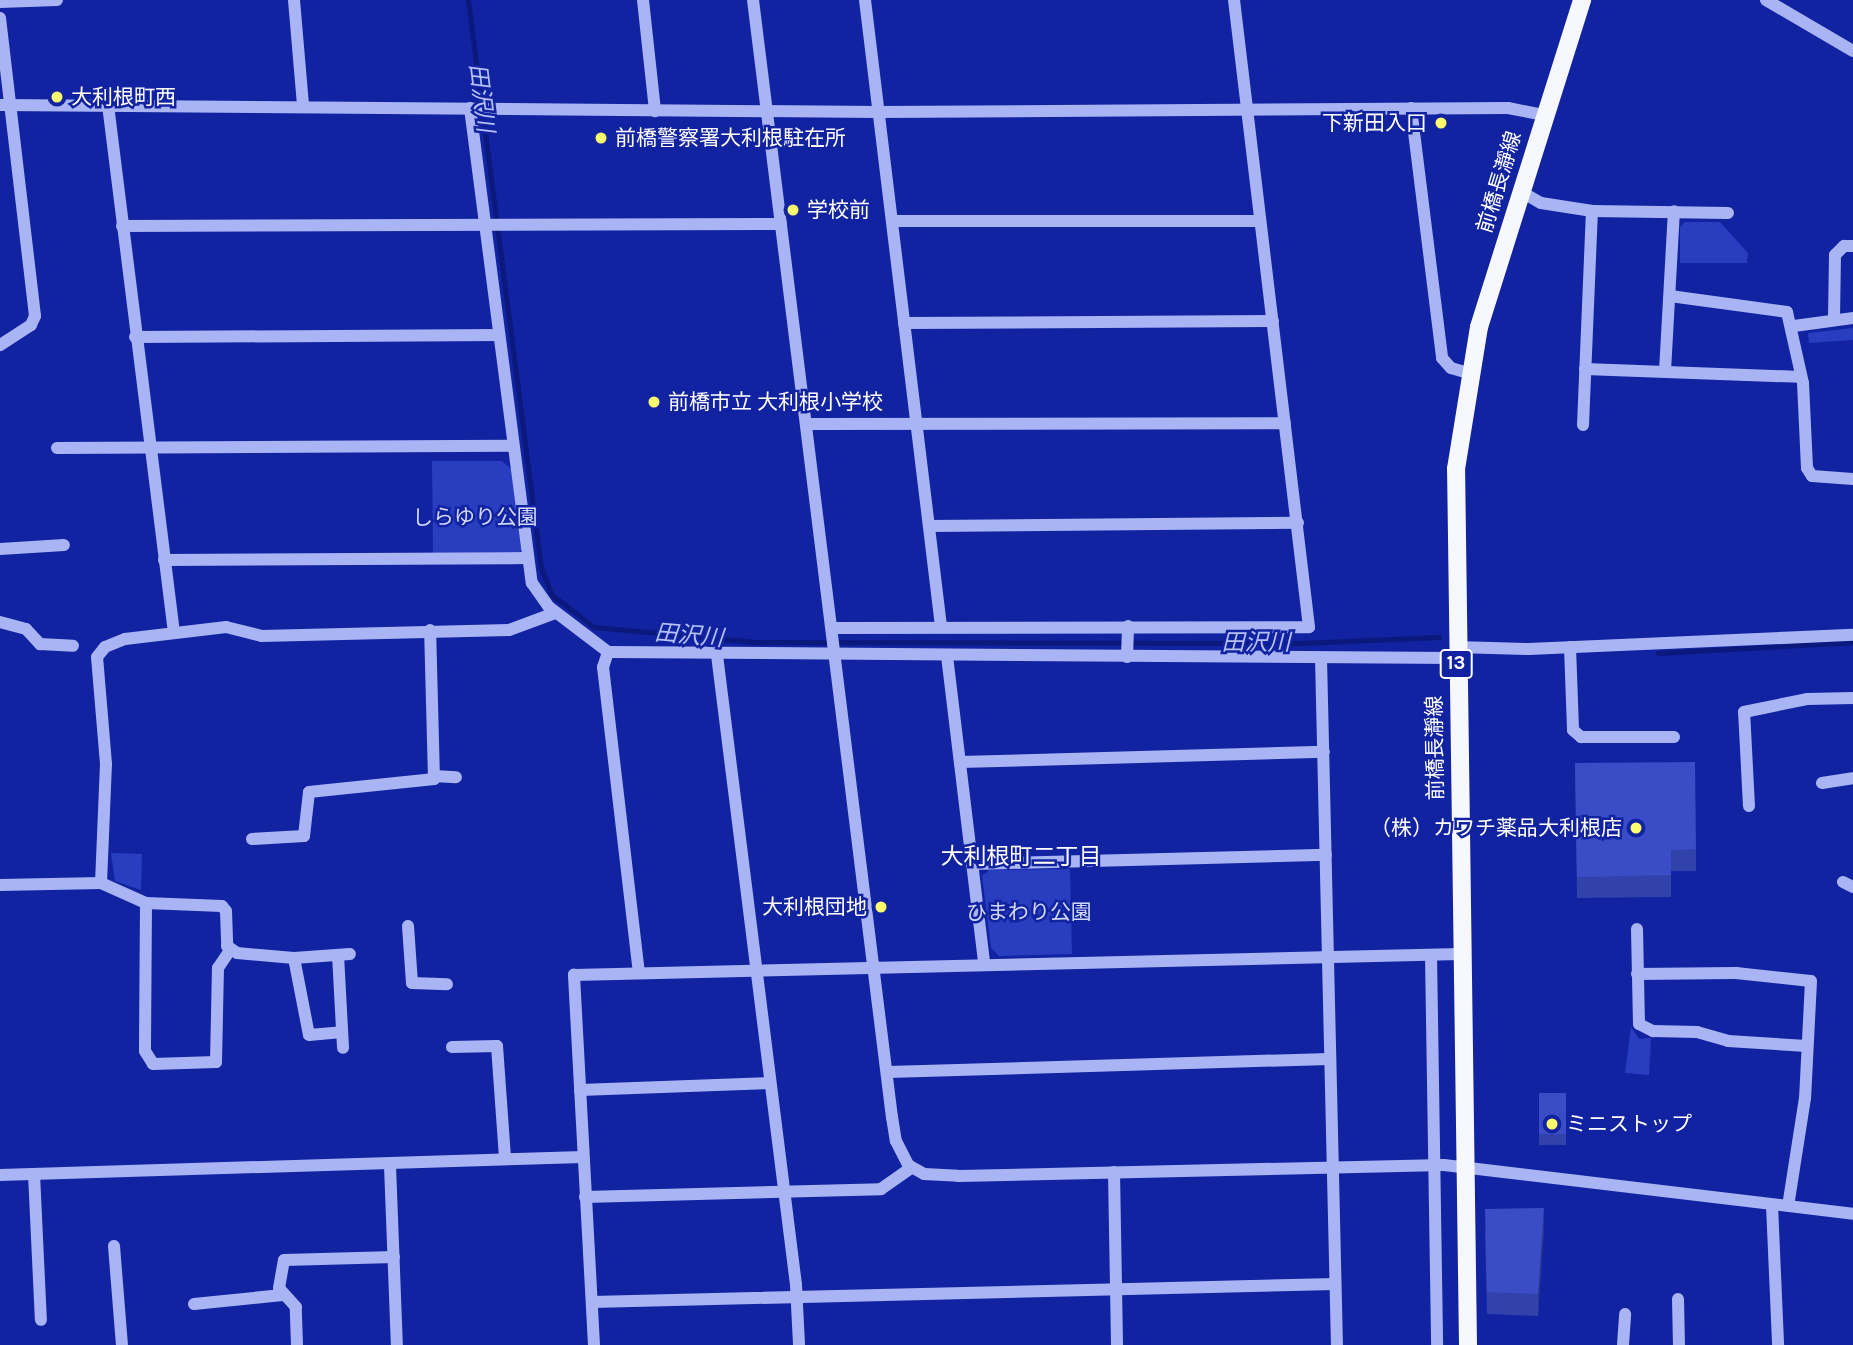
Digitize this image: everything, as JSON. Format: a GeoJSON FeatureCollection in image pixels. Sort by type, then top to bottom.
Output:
{"type":"FeatureCollection","features":[{"type":"Feature","properties":{"kind":"main road","name":"前橋長瀞線"},"geometry":{"type":"LineString","coordinates":[[1468,1345],[1460,954],[1456,469],[1469,373],[1520,191],[1582,0]]}},
{"type":"Feature","properties":{"kind":"street"},"geometry":{"type":"LineString","coordinates":[[0,2],[57,0]]}},
{"type":"Feature","properties":{"kind":"street"},"geometry":{"type":"LineString","coordinates":[[294,0],[303,105]]}},
{"type":"Feature","properties":{"kind":"street"},"geometry":{"type":"LineString","coordinates":[[643,0],[655,111]]}},
{"type":"Feature","properties":{"kind":"street"},"geometry":{"type":"LineString","coordinates":[[753,0],[896,1141],[911,1168],[937,1175],[1435,1165],[1853,1214]]}},
{"type":"Feature","properties":{"kind":"street"},"geometry":{"type":"LineString","coordinates":[[865,0],[941,626]]}},
{"type":"Feature","properties":{"kind":"street"},"geometry":{"type":"LineString","coordinates":[[832,628],[1309,627],[1234,0]]}},
{"type":"Feature","properties":{"kind":"street"},"geometry":{"type":"LineString","coordinates":[[1766,0],[1853,51]]}},
{"type":"Feature","properties":{"kind":"street"},"geometry":{"type":"LineString","coordinates":[[0,18],[4,105],[35,316],[30,325],[0,345]]}},
{"type":"Feature","properties":{"kind":"street"},"geometry":{"type":"LineString","coordinates":[[4,105],[303,105],[879,112],[1508,108],[1544,115]]}},
{"type":"Feature","properties":{"kind":"street"},"geometry":{"type":"LineString","coordinates":[[108,105],[174,634]]}},
{"type":"Feature","properties":{"kind":"street"},"geometry":{"type":"LineString","coordinates":[[470,108],[527,558],[536,591],[555,612],[608,652],[717,655],[1321,657],[1853,635]]}},
{"type":"Feature","properties":{"kind":"street"},"geometry":{"type":"LineString","coordinates":[[1411,108],[1442,358],[1451,368],[1469,373]]}},
{"type":"Feature","properties":{"kind":"street"},"geometry":{"type":"LineString","coordinates":[[1520,191],[1541,203],[1592,211],[1728,213]]}},
{"type":"Feature","properties":{"kind":"street"},"geometry":{"type":"LineString","coordinates":[[1583,425],[1592,211]]}},
{"type":"Feature","properties":{"kind":"street"},"geometry":{"type":"LineString","coordinates":[[1665,371],[1674,211]]}},
{"type":"Feature","properties":{"kind":"street"},"geometry":{"type":"LineString","coordinates":[[892,221],[1260,221]]}},
{"type":"Feature","properties":{"kind":"street"},"geometry":{"type":"LineString","coordinates":[[122,226],[781,224]]}},
{"type":"Feature","properties":{"kind":"street"},"geometry":{"type":"LineString","coordinates":[[1834,318],[1835,255],[1844,246],[1853,246]]}},
{"type":"Feature","properties":{"kind":"street"},"geometry":{"type":"LineString","coordinates":[[1670,296],[1787,312],[1794,326],[1807,468],[1812,476],[1853,479]]}},
{"type":"Feature","properties":{"kind":"street"},"geometry":{"type":"LineString","coordinates":[[1794,326],[1834,318],[1853,318]]}},
{"type":"Feature","properties":{"kind":"street"},"geometry":{"type":"LineString","coordinates":[[904,323],[1273,321]]}},
{"type":"Feature","properties":{"kind":"street"},"geometry":{"type":"LineString","coordinates":[[135,337],[499,335]]}},
{"type":"Feature","properties":{"kind":"street"},"geometry":{"type":"LineString","coordinates":[[1585,369],[1800,376]]}},
{"type":"Feature","properties":{"kind":"street"},"geometry":{"type":"LineString","coordinates":[[807,424],[1285,423]]}},
{"type":"Feature","properties":{"kind":"street"},"geometry":{"type":"LineString","coordinates":[[57,448],[513,446]]}},
{"type":"Feature","properties":{"kind":"street"},"geometry":{"type":"LineString","coordinates":[[930,526],[1298,523]]}},
{"type":"Feature","properties":{"kind":"street"},"geometry":{"type":"LineString","coordinates":[[0,549],[64,545]]}},
{"type":"Feature","properties":{"kind":"street"},"geometry":{"type":"LineString","coordinates":[[164,560],[527,558]]}},
{"type":"Feature","properties":{"kind":"street"},"geometry":{"type":"LineString","coordinates":[[101,883],[106,764],[97,657],[120,640],[226,627],[261,636],[509,630],[555,612]]}},
{"type":"Feature","properties":{"kind":"street"},"geometry":{"type":"LineString","coordinates":[[0,622],[26,629],[40,644],[73,646]]}},
{"type":"Feature","properties":{"kind":"street"},"geometry":{"type":"LineString","coordinates":[[1127,657],[1128,626]]}},
{"type":"Feature","properties":{"kind":"street"},"geometry":{"type":"LineString","coordinates":[[430,630],[435,776]]}},
{"type":"Feature","properties":{"kind":"street"},"geometry":{"type":"LineString","coordinates":[[1570,647],[1573,730],[1581,737],[1674,737]]}},
{"type":"Feature","properties":{"kind":"street"},"geometry":{"type":"LineString","coordinates":[[608,652],[603,667],[639,972]]}},
{"type":"Feature","properties":{"kind":"street"},"geometry":{"type":"LineString","coordinates":[[717,655],[785,1192],[797,1297],[799,1345]]}},
{"type":"Feature","properties":{"kind":"street"},"geometry":{"type":"LineString","coordinates":[[947,656],[984,964]]}},
{"type":"Feature","properties":{"kind":"street"},"geometry":{"type":"LineString","coordinates":[[1321,657],[1337,1345]]}},
{"type":"Feature","properties":{"kind":"street"},"geometry":{"type":"LineString","coordinates":[[1749,807],[1744,712],[1807,699],[1853,698]]}},
{"type":"Feature","properties":{"kind":"street"},"geometry":{"type":"LineString","coordinates":[[960,762],[1324,752]]}},
{"type":"Feature","properties":{"kind":"street"},"geometry":{"type":"LineString","coordinates":[[252,839],[304,836],[309,792],[428,782],[435,776],[456,777]]}},
{"type":"Feature","properties":{"kind":"street"},"geometry":{"type":"LineString","coordinates":[[1822,783],[1853,778]]}},
{"type":"Feature","properties":{"kind":"street"},"geometry":{"type":"LineString","coordinates":[[973,864],[1326,855]]}},
{"type":"Feature","properties":{"kind":"street"},"geometry":{"type":"LineString","coordinates":[[0,885],[101,883],[146,903],[222,906],[230,950],[218,968],[216,1062],[152,1064],[145,1051],[146,903]]}},
{"type":"Feature","properties":{"kind":"street"},"geometry":{"type":"LineString","coordinates":[[408,926],[412,983],[447,984]]}},
{"type":"Feature","properties":{"kind":"street"},"geometry":{"type":"LineString","coordinates":[[1637,929],[1639,1024],[1653,1031],[1807,1046]]}},
{"type":"Feature","properties":{"kind":"street"},"geometry":{"type":"LineString","coordinates":[[230,950],[295,958],[344,954],[343,1048]]}},
{"type":"Feature","properties":{"kind":"street"},"geometry":{"type":"LineString","coordinates":[[594,1345],[572,979],[579,973],[1460,954]]}},
{"type":"Feature","properties":{"kind":"street"},"geometry":{"type":"LineString","coordinates":[[1431,955],[1437,1345]]}},
{"type":"Feature","properties":{"kind":"street"},"geometry":{"type":"LineString","coordinates":[[295,958],[309,1035],[342,1032]]}},
{"type":"Feature","properties":{"kind":"street"},"geometry":{"type":"LineString","coordinates":[[1637,974],[1736,973],[1811,981],[1805,1098],[1788,1206]]}},
{"type":"Feature","properties":{"kind":"street"},"geometry":{"type":"LineString","coordinates":[[452,1047],[497,1046],[505,1158]]}},
{"type":"Feature","properties":{"kind":"street"},"geometry":{"type":"LineString","coordinates":[[888,1072],[1329,1059]]}},
{"type":"Feature","properties":{"kind":"street"},"geometry":{"type":"LineString","coordinates":[[579,1090],[770,1083]]}},
{"type":"Feature","properties":{"kind":"street"},"geometry":{"type":"LineString","coordinates":[[0,1175],[390,1166],[505,1158],[583,1157]]}},
{"type":"Feature","properties":{"kind":"street"},"geometry":{"type":"LineString","coordinates":[[390,1166],[397,1345]]}},
{"type":"Feature","properties":{"kind":"street"},"geometry":{"type":"LineString","coordinates":[[585,1197],[881,1189],[892,1186],[911,1168]]}},
{"type":"Feature","properties":{"kind":"street"},"geometry":{"type":"LineString","coordinates":[[1114,1172],[1117,1345]]}},
{"type":"Feature","properties":{"kind":"street"},"geometry":{"type":"LineString","coordinates":[[34,1174],[41,1320]]}},
{"type":"Feature","properties":{"kind":"street"},"geometry":{"type":"LineString","coordinates":[[1772,1205],[1778,1345]]}},
{"type":"Feature","properties":{"kind":"street"},"geometry":{"type":"LineString","coordinates":[[114,1246],[122,1345]]}},
{"type":"Feature","properties":{"kind":"street"},"geometry":{"type":"LineString","coordinates":[[297,1345],[296,1307],[283,1294],[280,1267],[287,1258],[394,1256]]}},
{"type":"Feature","properties":{"kind":"street"},"geometry":{"type":"LineString","coordinates":[[592,1302],[1335,1284]]}},
{"type":"Feature","properties":{"kind":"street"},"geometry":{"type":"LineString","coordinates":[[194,1304],[283,1294]]}},
{"type":"Feature","properties":{"kind":"street"},"geometry":{"type":"LineString","coordinates":[[1678,1299],[1679,1345]]}},
{"type":"Feature","properties":{"kind":"street"},"geometry":{"type":"LineString","coordinates":[[1623,1345],[1625,1314]]}},
{"type":"Feature","properties":{"kind":"green space"},"geometry":{"type":"Polygon","coordinates":[[[1685,222],[1720,222],[1748,253],[1747,263],[1680,263],[1680,227],[1685,222]]]}},
{"type":"Feature","properties":{"kind":"green space"},"geometry":{"type":"Polygon","coordinates":[[[1853,328],[1853,340],[1809,343],[1808,333],[1853,328]]]}},
{"type":"Feature","properties":{"kind":"green space","name":"しらゆり公園"},"geometry":{"type":"Polygon","coordinates":[[[432,461],[502,461],[511,469],[522,550],[510,560],[433,559],[432,461]]]}},
{"type":"Feature","properties":{"kind":"green space"},"geometry":{"type":"Polygon","coordinates":[[[111,853],[142,854],[141,890],[115,881],[111,853]]]}},
{"type":"Feature","properties":{"kind":"green space","name":"ひまわり公園"},"geometry":{"type":"Polygon","coordinates":[[[1070,869],[1072,954],[999,956],[991,948],[982,876],[989,870],[1070,869]]]}},
{"type":"Feature","properties":{"kind":"green space"},"geometry":{"type":"Polygon","coordinates":[[[1631,1027],[1639,1039],[1651,1038],[1649,1075],[1625,1073],[1631,1027]]]}},
{"type":"Feature","properties":{"kind":"building","name":"（株）カワチ薬品大利根店"},"geometry":{"type":"Polygon","coordinates":[[[1695,762],[1696,849],[1671,850],[1671,875],[1577,877],[1575,763],[1695,762]]]}},
{"type":"Feature","properties":{"kind":"building","name":"ミニストップ"},"geometry":{"type":"Polygon","coordinates":[[[1539,1093],[1566,1093],[1566,1134],[1539,1134],[1539,1093]]]}},
{"type":"Feature","properties":{"kind":"building"},"geometry":{"type":"Polygon","coordinates":[[[1544,1208],[1538,1294],[1487,1292],[1485,1209],[1544,1208]]]}},
{"type":"Feature","properties":{"kind":"waterway","name":"田沢川"},"geometry":{"type":"LineString","coordinates":[[468,0],[541,568],[552,595],[594,627],[755,642],[1302,643],[1439,637]]}},
{"type":"Feature","properties":{"kind":"waterway","name":"田沢川"},"geometry":{"type":"LineString","coordinates":[[1658,653],[1853,642]]}},
{"type":"Feature","properties":{"kind":"place","name":"大利根町西"},"geometry":{"type":"Point","coordinates":[57,97]}},
{"type":"Feature","properties":{"kind":"place","name":"下新田入口"},"geometry":{"type":"Point","coordinates":[1441,123]}},
{"type":"Feature","properties":{"kind":"place","name":"前橋警察署大利根駐在所"},"geometry":{"type":"Point","coordinates":[601,138]}},
{"type":"Feature","properties":{"kind":"place","name":"学校前"},"geometry":{"type":"Point","coordinates":[793,210]}},
{"type":"Feature","properties":{"kind":"place","name":"前橋市立 大利根小学校"},"geometry":{"type":"Point","coordinates":[654,402]}},
{"type":"Feature","properties":{"kind":"place","name":"（株）カワチ薬品大利根店"},"geometry":{"type":"Point","coordinates":[1636,828]}},
{"type":"Feature","properties":{"kind":"place","name":"大利根団地"},"geometry":{"type":"Point","coordinates":[881,907]}},
{"type":"Feature","properties":{"kind":"place","name":"ミニストップ"},"geometry":{"type":"Point","coordinates":[1552,1124]}},
{"type":"Feature","properties":{"kind":"district","name":"大利根町二丁目"},"geometry":{"type":"Point","coordinates":[1021,857]}}]}
